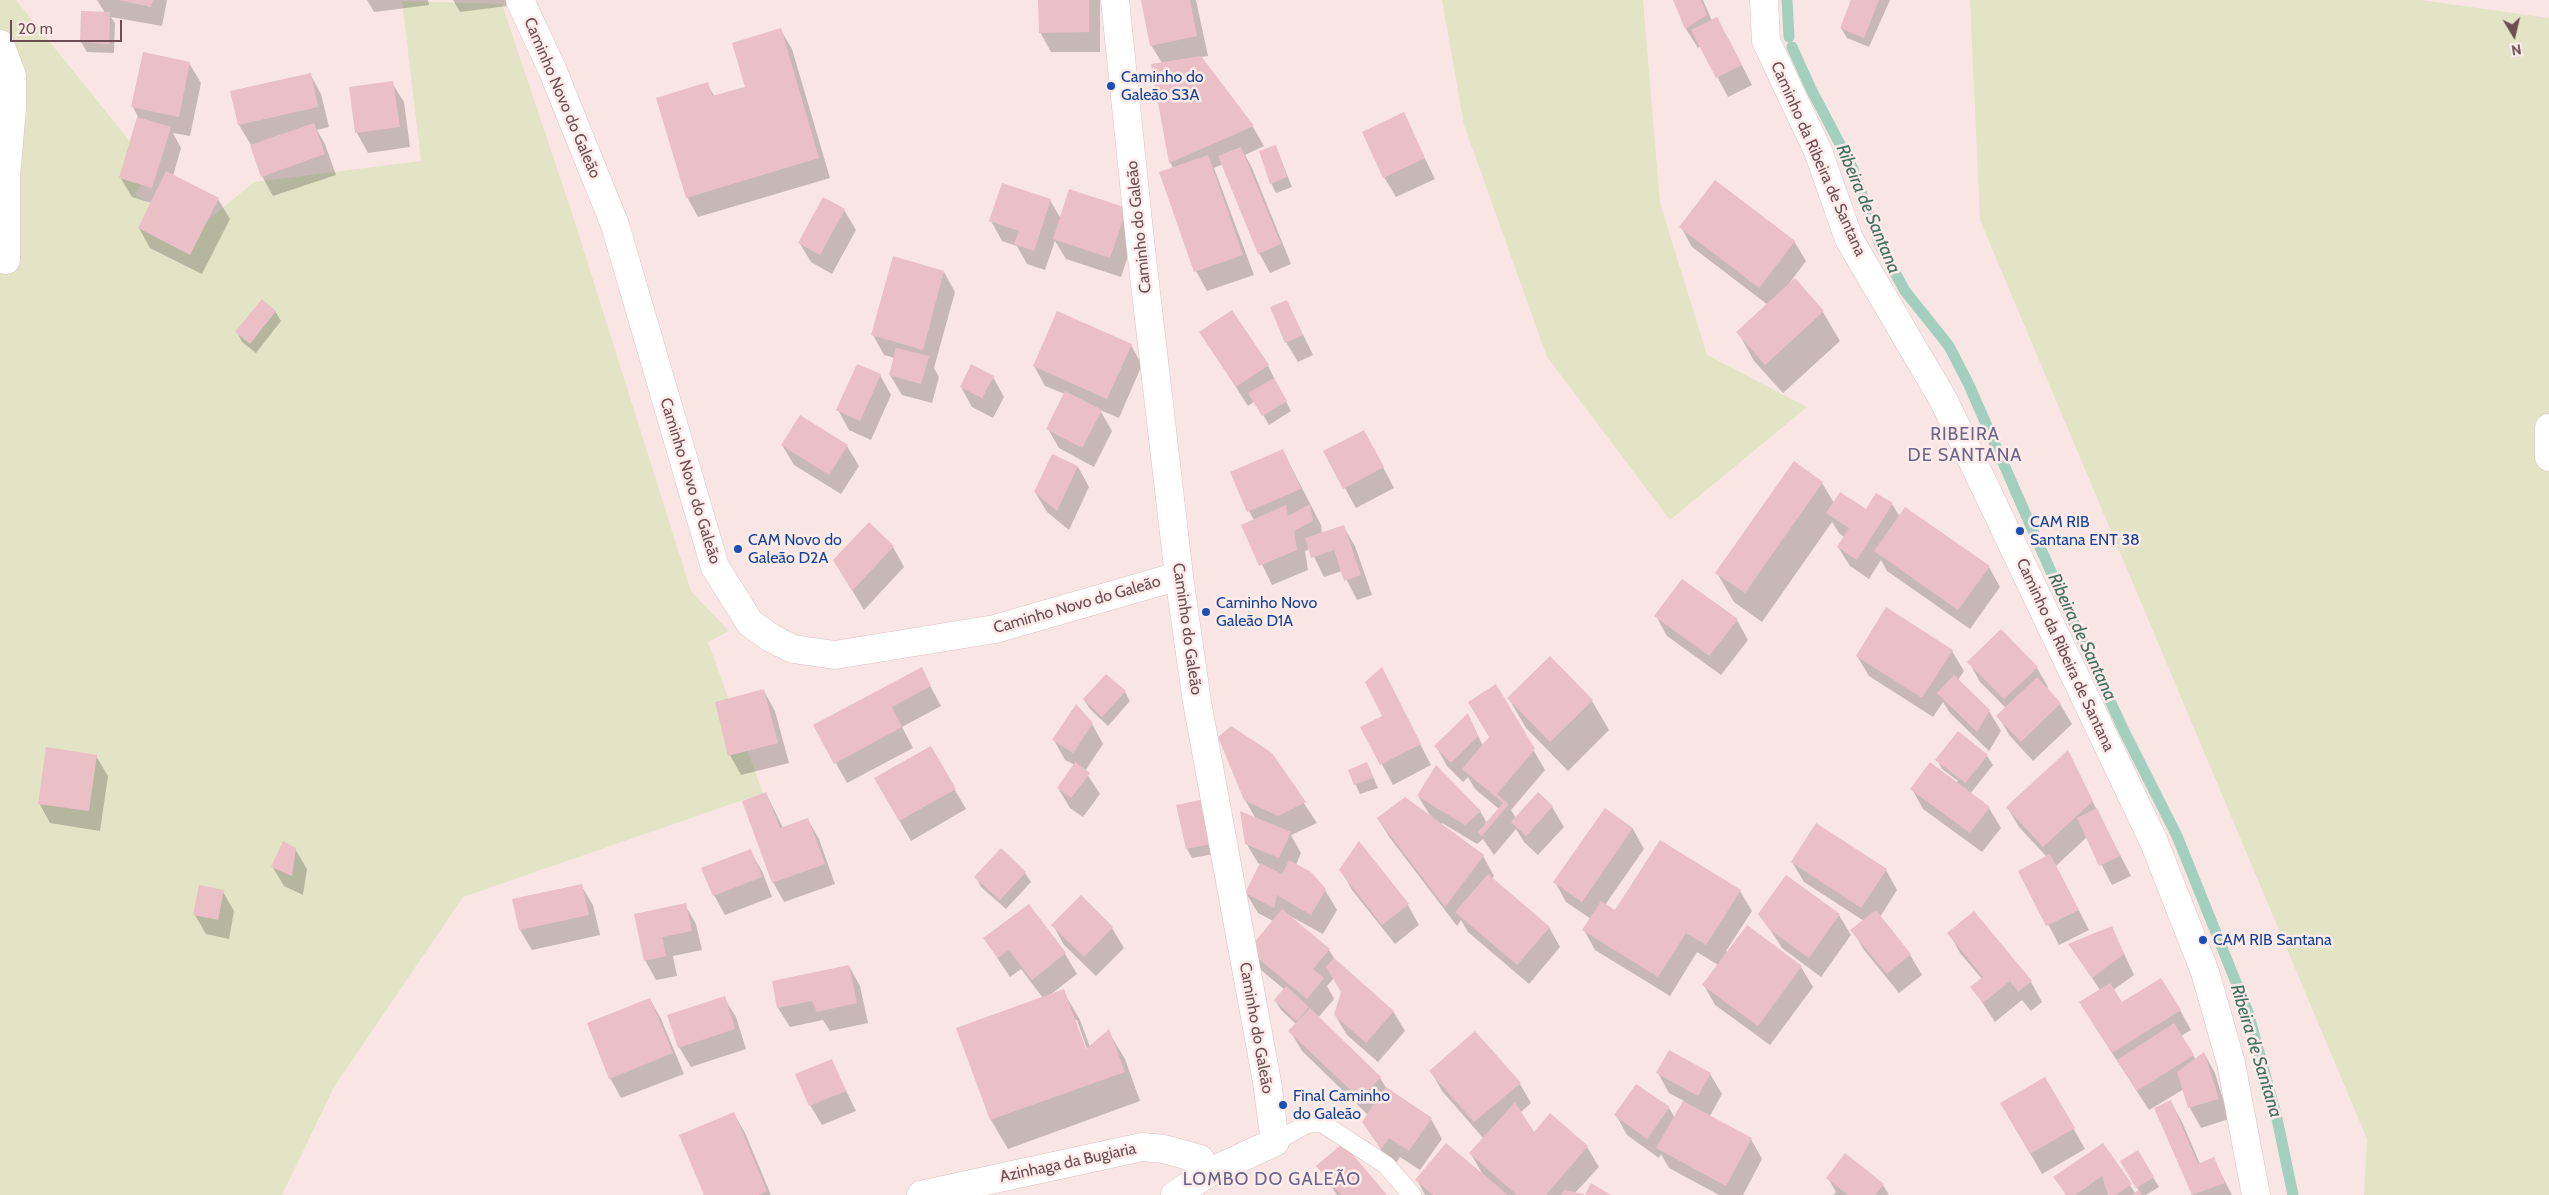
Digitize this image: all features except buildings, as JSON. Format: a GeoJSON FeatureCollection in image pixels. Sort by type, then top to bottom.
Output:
{"type":"FeatureCollection","features":[{"type":"Feature","properties":{"kind":"street","name":"Caminho Novo do Galeão"},"geometry":{"type":"LineString","coordinates":[[520,0],[552,69],[614,225],[715,567],[750,623],[771,638],[793,649],[835,655],[995,629],[1179,576]]}},
{"type":"Feature","properties":{"kind":"street","name":"Caminho do Galeão"},"geometry":{"type":"LineString","coordinates":[[1115,0],[1140,241],[1179,576],[1197,702],[1267,1082],[1275,1142]]}},
{"type":"Feature","properties":{"kind":"street","name":"Caminho da Ribeira de Santana"},"geometry":{"type":"LineString","coordinates":[[1764,0],[1766,41],[1818,151],[1850,240],[1944,401],[2154,842],[2205,972],[2231,1063],[2256,1195]]}},
{"type":"Feature","properties":{"kind":"street"},"geometry":{"type":"LineString","coordinates":[[0,44],[12,76],[12,107],[6,177],[6,260]]}},
{"type":"Feature","properties":{"kind":"street"},"geometry":{"type":"LineString","coordinates":[[2549,428],[2549,458]]}},
{"type":"Feature","properties":{"kind":"street"},"geometry":{"type":"LineString","coordinates":[[1175,1195],[1208,1173],[1275,1142]]}},
{"type":"Feature","properties":{"kind":"street","name":"Azinhaga da Bugiaria"},"geometry":{"type":"LineString","coordinates":[[920,1195],[1142,1146],[1164,1149],[1200,1159],[1208,1173]]}},
{"type":"Feature","properties":{"kind":"lane"},"geometry":{"type":"LineString","coordinates":[[1275,1142],[1307,1124],[1322,1122],[1386,1165],[1412,1195]]}},
{"type":"Feature","properties":{"kind":"green space"},"geometry":{"type":"Polygon","coordinates":[[[0,0],[16,0],[153,170],[135,194],[192,233],[254,182],[421,161],[402,1],[502,4],[572,213],[691,591],[729,631],[708,642],[763,793],[463,897],[334,1087],[282,1195],[0,1195],[0,0]]]}},
{"type":"Feature","properties":{"kind":"green space"},"geometry":{"type":"Polygon","coordinates":[[[1442,0],[1643,0],[1660,203],[1707,355],[1807,407],[1670,520],[1547,357],[1464,125],[1442,0]]]}},
{"type":"Feature","properties":{"kind":"green space"},"geometry":{"type":"Polygon","coordinates":[[[1970,0],[2421,0],[2549,18],[2549,1195],[2364,1195],[2367,1139],[1980,220],[1970,0]]]}},
{"type":"Feature","properties":{"kind":"waterway","name":"Ribeira de Santana"},"geometry":{"type":"LineString","coordinates":[[1787,0],[1789,37]]}},
{"type":"Feature","properties":{"kind":"waterway","name":"Ribeira de Santana"},"geometry":{"type":"LineString","coordinates":[[1792,47],[1811,89],[1853,169],[1880,245],[1905,291],[1949,346],[1969,385],[2062,597],[2124,731],[2177,836],[2248,1012],[2276,1114],[2293,1195]]}},
{"type":"Feature","properties":{"kind":"place","name":"Caminho do Galeão S3A"},"geometry":{"type":"Point","coordinates":[1111,86]}},
{"type":"Feature","properties":{"kind":"place","name":"CAM RIB Santana ENT 38"},"geometry":{"type":"Point","coordinates":[2020,531]}},
{"type":"Feature","properties":{"kind":"place","name":"CAM Novo do Galeão D2A"},"geometry":{"type":"Point","coordinates":[738,549]}},
{"type":"Feature","properties":{"kind":"place","name":"Caminho Novo Galeão D1A"},"geometry":{"type":"Point","coordinates":[1206,612]}},
{"type":"Feature","properties":{"kind":"place","name":"CAM RIB Santana"},"geometry":{"type":"Point","coordinates":[2203,940]}},
{"type":"Feature","properties":{"kind":"place","name":"Final Caminho do Galeão"},"geometry":{"type":"Point","coordinates":[1283,1105]}},
{"type":"Feature","properties":{"kind":"district","name":"RIBEIRA DE SANTANA"},"geometry":{"type":"Point","coordinates":[1965,445]}},
{"type":"Feature","properties":{"kind":"district","name":"LOMBO DO GALEÃO"},"geometry":{"type":"Point","coordinates":[1272,1180]}}]}
